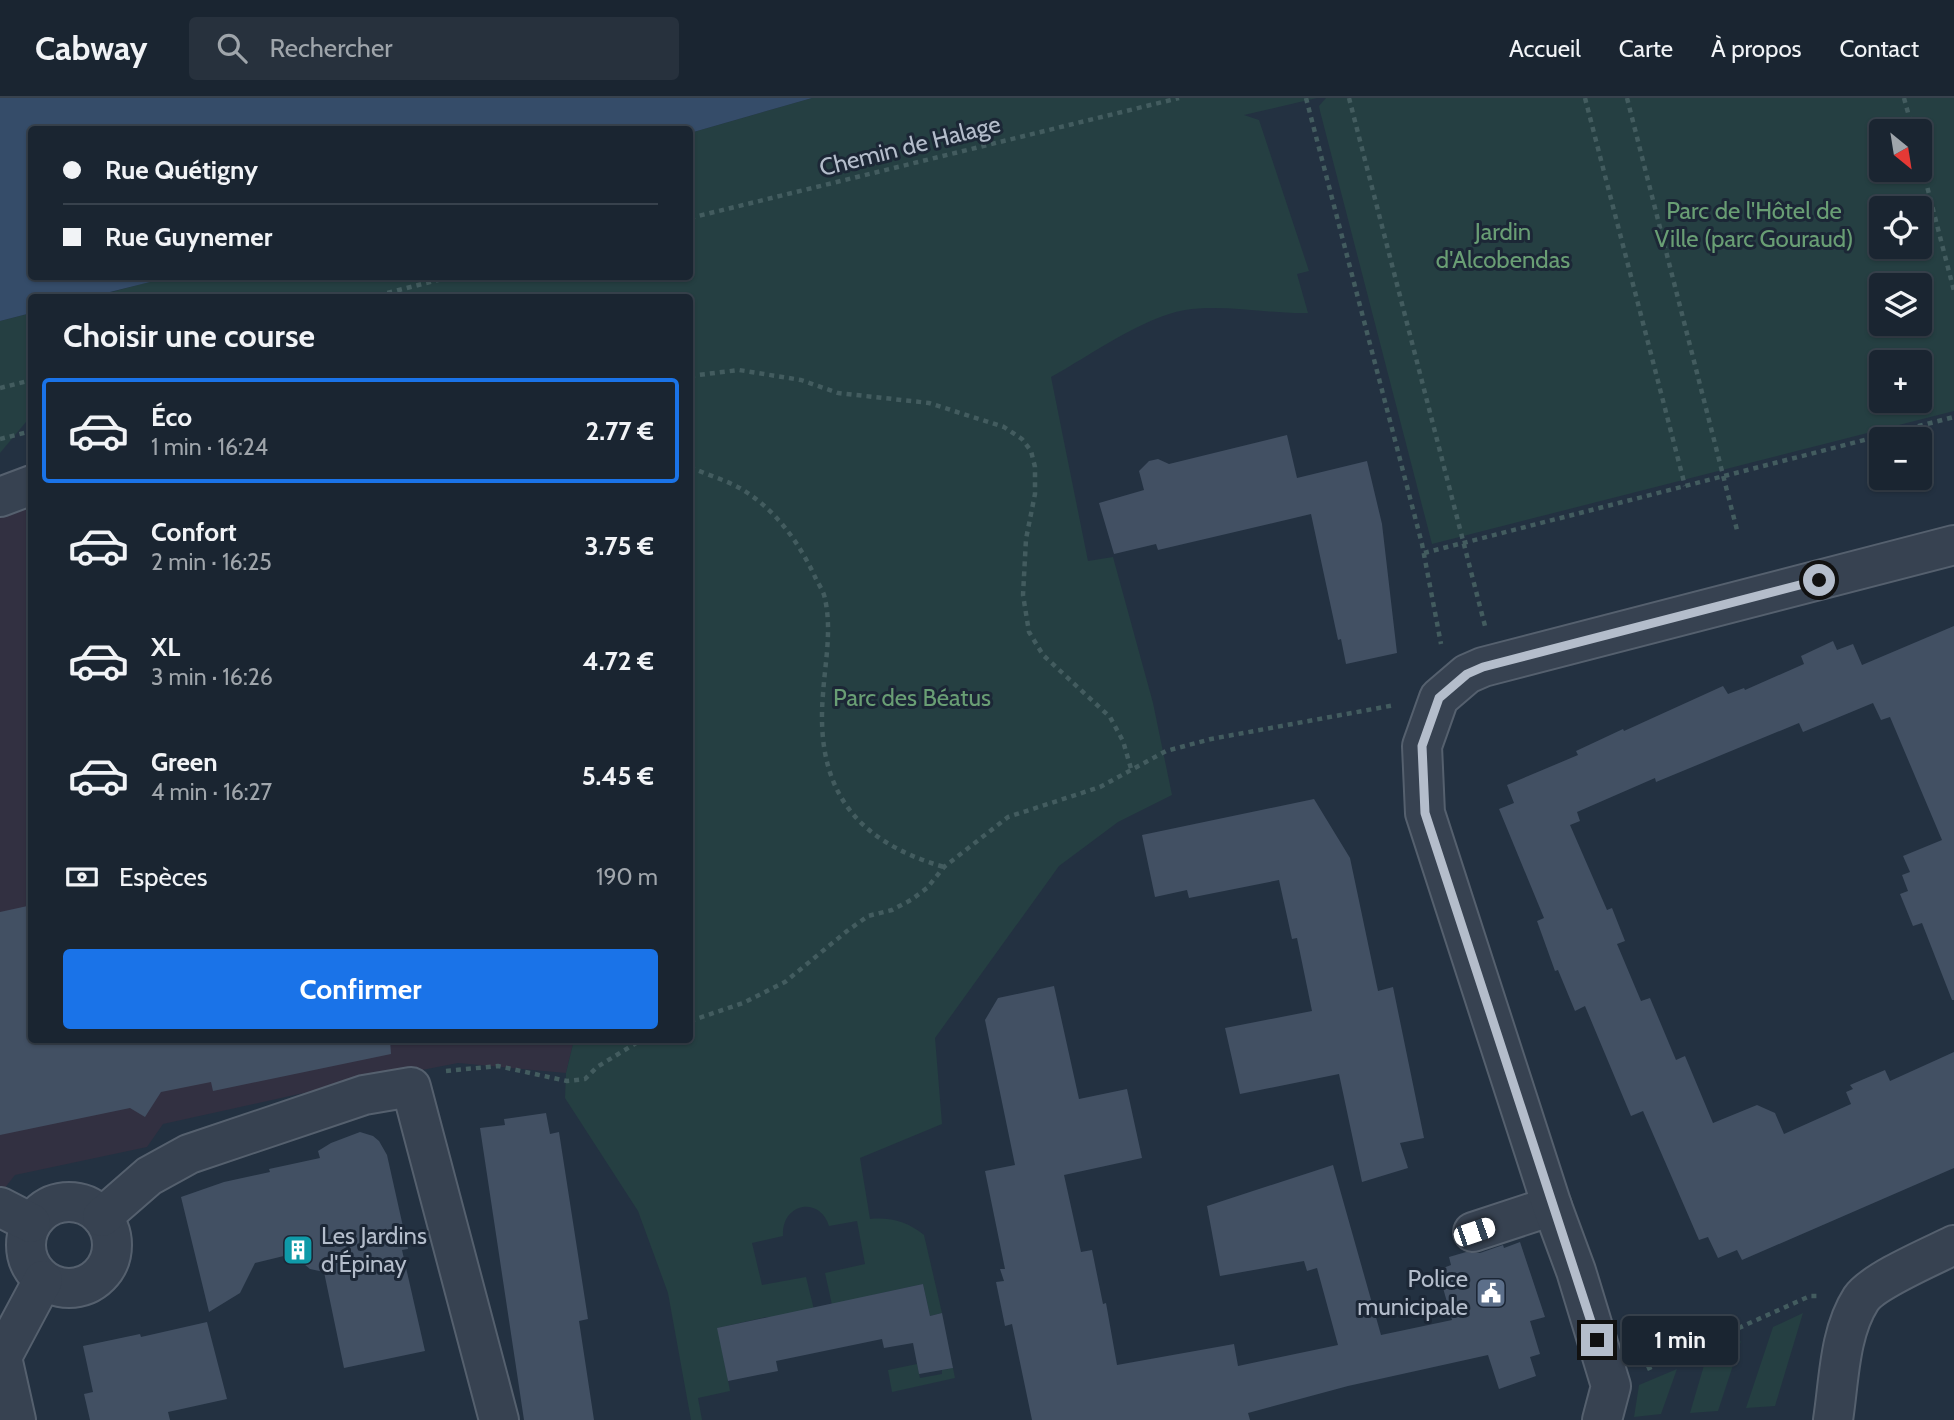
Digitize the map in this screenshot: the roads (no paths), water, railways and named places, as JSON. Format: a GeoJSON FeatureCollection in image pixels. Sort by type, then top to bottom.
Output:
{"type":"FeatureCollection","features":[{"type":"Feature","properties":{"kind":"street"},"geometry":{"type":"LineString","coordinates":[[0,497],[28,486]]}},
{"type":"Feature","properties":{"kind":"street"},"geometry":{"type":"LineString","coordinates":[[1602,1420],[1611,1386],[1576,1271],[1552,1206],[1425,813],[1422,746],[1444,693],[1467,674],[1495,664],[1954,545]]}},
{"type":"Feature","properties":{"kind":"street"},"geometry":{"type":"LineString","coordinates":[[102,1217],[149,1176],[189,1154],[364,1095],[411,1087],[499,1420]]}},
{"type":"Feature","properties":{"kind":"street"},"geometry":{"type":"LineString","coordinates":[[65,1202],[92,1208],[102,1217],[109,1229],[111,1250],[105,1269],[83,1287],[69,1289],[43,1280],[28,1260],[26,1235],[15,1215],[40,1213],[52,1205],[65,1202]]}},
{"type":"Feature","properties":{"kind":"street"},"geometry":{"type":"LineString","coordinates":[[1474,1232],[1552,1206]]}},
{"type":"Feature","properties":{"kind":"street"},"geometry":{"type":"LineString","coordinates":[[1833,1420],[1847,1331],[1862,1297],[1894,1275],[1954,1245]]}},
{"type":"Feature","properties":{"kind":"street"},"geometry":{"type":"LineString","coordinates":[[16,1420],[2,1357],[43,1280]]}},
{"type":"Feature","properties":{"kind":"water"},"geometry":{"type":"Polygon","coordinates":[[[0,98],[812,98],[693,132],[693,126],[28,126],[28,280],[158,280],[102,294],[28,294],[28,314],[0,321],[0,98]]]}},
{"type":"Feature","properties":{"kind":"place","name":"Les Jardins d'Épinay"},"geometry":{"type":"Point","coordinates":[298,1250]}},
{"type":"Feature","properties":{"kind":"place","name":"Police municipale"},"geometry":{"type":"Point","coordinates":[1491,1293]}},
{"type":"Feature","properties":{"kind":"park label","name":"Parc de l'Hôtel de Ville (parc Gouraud)"},"geometry":{"type":"Point","coordinates":[1754,225]}},
{"type":"Feature","properties":{"kind":"park label","name":"Jardin d'Alcobendas"},"geometry":{"type":"Point","coordinates":[1503,246]}},
{"type":"Feature","properties":{"kind":"park label","name":"Parc des Béatus"},"geometry":{"type":"Point","coordinates":[912,698]}}]}
